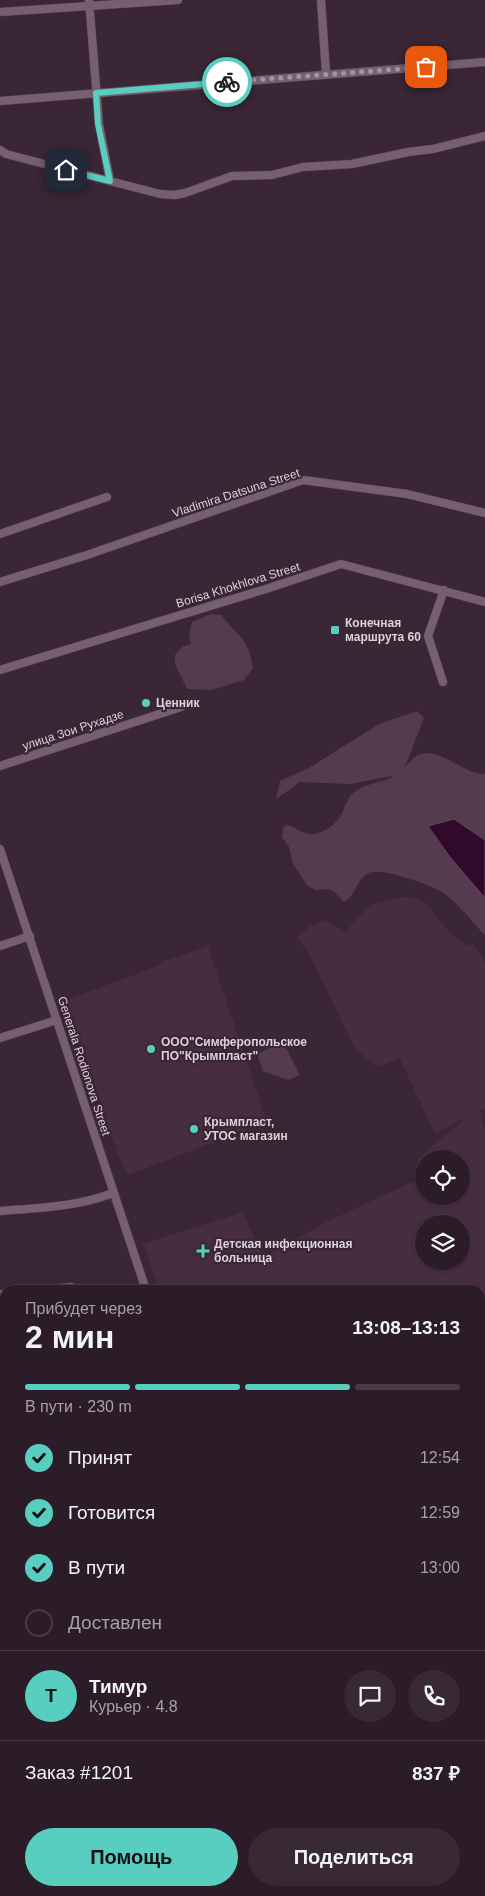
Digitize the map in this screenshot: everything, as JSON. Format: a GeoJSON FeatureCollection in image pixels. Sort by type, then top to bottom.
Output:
{"type":"FeatureCollection","features":[{"type":"Feature","properties":{"kind":"street"},"geometry":{"type":"LineString","coordinates":[[0,12],[89,3],[178,0]]}},
{"type":"Feature","properties":{"kind":"street"},"geometry":{"type":"LineString","coordinates":[[321,0],[326,74]]}},
{"type":"Feature","properties":{"kind":"street"},"geometry":{"type":"LineString","coordinates":[[89,3],[98,124],[110,181]]}},
{"type":"Feature","properties":{"kind":"street"},"geometry":{"type":"LineString","coordinates":[[0,101],[485,62]]}},
{"type":"Feature","properties":{"kind":"street"},"geometry":{"type":"LineString","coordinates":[[0,150],[6,154],[160,194],[175,195],[232,176],[272,175],[304,167],[352,164],[408,152],[433,149],[485,136]]}},
{"type":"Feature","properties":{"kind":"street","name":"Vladimira Datsuna Street"},"geometry":{"type":"LineString","coordinates":[[0,582],[87,555],[303,480],[407,494],[485,513]]}},
{"type":"Feature","properties":{"kind":"street"},"geometry":{"type":"LineString","coordinates":[[0,534],[107,497]]}},
{"type":"Feature","properties":{"kind":"street","name":"Borisa Khokhlova Street"},"geometry":{"type":"LineString","coordinates":[[0,670],[266,589],[341,564],[485,602]]}},
{"type":"Feature","properties":{"kind":"street"},"geometry":{"type":"LineString","coordinates":[[444,590],[428,636],[444,682]]}},
{"type":"Feature","properties":{"kind":"street","name":"улица Зои Рухадзе"},"geometry":{"type":"LineString","coordinates":[[0,766],[181,707]]}},
{"type":"Feature","properties":{"kind":"street","name":"Generala Rodionova Street"},"geometry":{"type":"LineString","coordinates":[[0,849],[144,1285]]}},
{"type":"Feature","properties":{"kind":"street"},"geometry":{"type":"LineString","coordinates":[[0,946],[30,936]]}},
{"type":"Feature","properties":{"kind":"street"},"geometry":{"type":"LineString","coordinates":[[0,1038],[57,1020]]}},
{"type":"Feature","properties":{"kind":"street"},"geometry":{"type":"LineString","coordinates":[[0,1211],[66,1205],[100,1198],[113,1193]]}},
{"type":"Feature","properties":{"kind":"shaded area"},"geometry":{"type":"Polygon","coordinates":[[[211,614],[221,615],[242,638],[251,657],[253,668],[244,680],[212,690],[187,689],[175,664],[175,655],[182,647],[191,644],[189,635],[192,622],[211,614]]]}},
{"type":"Feature","properties":{"kind":"shaded area"},"geometry":{"type":"Polygon","coordinates":[[[417,711],[424,718],[405,767],[416,756],[424,753],[433,753],[468,770],[485,774],[485,840],[454,819],[428,827],[450,857],[485,898],[485,935],[461,908],[445,894],[431,886],[398,875],[378,872],[367,874],[352,895],[344,902],[328,889],[315,890],[307,885],[293,864],[289,847],[282,837],[283,829],[286,825],[308,834],[316,834],[325,830],[340,817],[353,793],[363,787],[396,775],[351,784],[300,782],[276,799],[280,781],[309,768],[379,724],[417,711]]]}},
{"type":"Feature","properties":{"kind":"shaded area"},"geometry":{"type":"Polygon","coordinates":[[[454,819],[485,840],[485,898],[450,857],[428,826],[454,819]]]}},
{"type":"Feature","properties":{"kind":"shaded area"},"geometry":{"type":"Polygon","coordinates":[[[401,897],[411,897],[426,903],[451,934],[468,946],[473,944],[485,963],[485,1109],[479,1112],[485,1128],[485,1285],[158,1285],[143,1244],[243,1212],[263,1258],[324,1223],[415,1181],[415,1205],[470,1205],[470,1150],[428,1150],[467,1117],[435,1134],[400,1059],[377,1067],[356,1050],[308,952],[297,937],[310,926],[325,920],[345,932],[370,905],[401,897]]]}},
{"type":"Feature","properties":{"kind":"shaded area"},"geometry":{"type":"Polygon","coordinates":[[[208,946],[267,1122],[128,1175],[117,1152],[67,1000],[160,965],[161,962],[208,946]]]}},
{"type":"Feature","properties":{"kind":"shaded area"},"geometry":{"type":"Polygon","coordinates":[[[283,1042],[300,1075],[288,1080],[263,1071],[257,1054],[283,1042]]]}},
{"type":"Feature","properties":{"kind":"way so far"},"geometry":{"type":"LineString","coordinates":[[227,82],[426,67]]}},
{"type":"Feature","properties":{"kind":"place","name":"Конечная маршрута 60"},"geometry":{"type":"Point","coordinates":[335,630]}},
{"type":"Feature","properties":{"kind":"place","name":"Ценник"},"geometry":{"type":"Point","coordinates":[146,703]}},
{"type":"Feature","properties":{"kind":"place","name":"ООО\"Симферопольское ПО\"Крымпласт\""},"geometry":{"type":"Point","coordinates":[151,1049]}},
{"type":"Feature","properties":{"kind":"place","name":"Крымпласт, УТОС магазин"},"geometry":{"type":"Point","coordinates":[194,1129]}},
{"type":"Feature","properties":{"kind":"place","name":"Детская инфекционная больница"},"geometry":{"type":"Point","coordinates":[203,1251]}},
{"type":"Feature","properties":{"kind":"route"},"geometry":{"type":"LineString","coordinates":[[66,170],[110,181],[98,124],[96,93],[227,82]]}}]}
